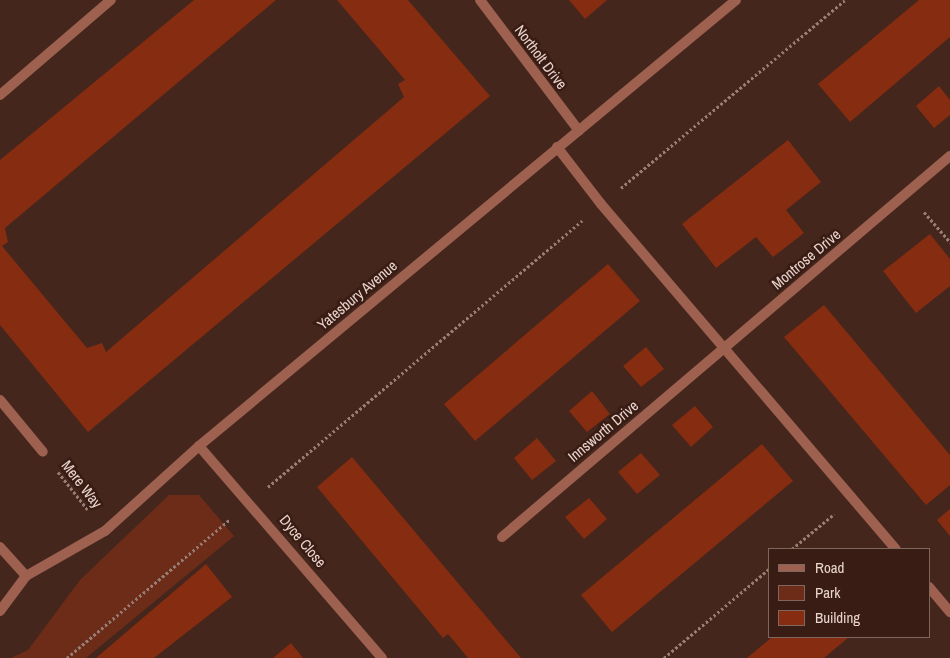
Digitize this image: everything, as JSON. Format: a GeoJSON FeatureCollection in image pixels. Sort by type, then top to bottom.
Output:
{"type":"FeatureCollection","features":[{"type":"Feature","properties":{"kind":"street"},"geometry":{"type":"LineString","coordinates":[[0,96],[111,0]]}},
{"type":"Feature","properties":{"kind":"street","name":"Northolt Drive"},"geometry":{"type":"LineString","coordinates":[[480,0],[579,131]]}},
{"type":"Feature","properties":{"kind":"street","name":"Yatesbury Avenue"},"geometry":{"type":"LineString","coordinates":[[0,612],[26,576],[105,531],[199,446],[736,0]]}},
{"type":"Feature","properties":{"kind":"street"},"geometry":{"type":"LineString","coordinates":[[557,147],[601,204],[851,499],[895,548]]}},
{"type":"Feature","properties":{"kind":"street","name":"Montrose Drive"},"geometry":{"type":"LineString","coordinates":[[724,348],[950,156]]}},
{"type":"Feature","properties":{"kind":"street","name":"Innsworth Drive"},"geometry":{"type":"LineString","coordinates":[[502,537],[724,348]]}},
{"type":"Feature","properties":{"kind":"street"},"geometry":{"type":"LineString","coordinates":[[0,400],[43,452]]}},
{"type":"Feature","properties":{"kind":"street","name":"Dyce Close"},"geometry":{"type":"LineString","coordinates":[[199,446],[251,502],[382,658]]}},
{"type":"Feature","properties":{"kind":"street"},"geometry":{"type":"LineString","coordinates":[[0,547],[26,576]]}},
{"type":"Feature","properties":{"kind":"street"},"geometry":{"type":"LineString","coordinates":[[930,588],[950,612]]}},
{"type":"Feature","properties":{"kind":"path"},"geometry":{"type":"LineString","coordinates":[[67,658],[601,204],[845,0]]}},
{"type":"Feature","properties":{"kind":"path"},"geometry":{"type":"LineString","coordinates":[[907,192],[950,242]]}},
{"type":"Feature","properties":{"kind":"path","name":"Mere Way"},"geometry":{"type":"LineString","coordinates":[[43,452],[105,531]]}},
{"type":"Feature","properties":{"kind":"path"},"geometry":{"type":"LineString","coordinates":[[793,548],[851,499]]}},
{"type":"Feature","properties":{"kind":"path"},"geometry":{"type":"LineString","coordinates":[[664,658],[768,570]]}},
{"type":"Feature","properties":{"kind":"green space"},"geometry":{"type":"Polygon","coordinates":[[[169,495],[199,495],[234,536],[86,658],[11,658],[28,650],[80,580],[169,495]]]}},
{"type":"Feature","properties":{"kind":"building"},"geometry":{"type":"Polygon","coordinates":[[[194,0],[276,0],[5,228],[8,242],[2,246],[87,348],[102,343],[106,352],[404,97],[398,84],[405,80],[337,0],[408,0],[490,96],[88,432],[0,325],[0,160],[194,0]]]}},
{"type":"Feature","properties":{"kind":"building"},"geometry":{"type":"Polygon","coordinates":[[[569,0],[607,0],[585,19],[569,0]]]}},
{"type":"Feature","properties":{"kind":"building"},"geometry":{"type":"Polygon","coordinates":[[[919,0],[950,0],[950,37],[850,122],[818,84],[919,0]]]}},
{"type":"Feature","properties":{"kind":"building"},"geometry":{"type":"Polygon","coordinates":[[[939,86],[950,100],[950,115],[934,128],[916,106],[939,86]]]}},
{"type":"Feature","properties":{"kind":"building"},"geometry":{"type":"Polygon","coordinates":[[[788,140],[821,182],[786,210],[804,233],[773,257],[756,237],[716,268],[682,224],[788,140]]]}},
{"type":"Feature","properties":{"kind":"building"},"geometry":{"type":"Polygon","coordinates":[[[930,234],[950,259],[950,286],[916,313],[883,271],[930,234]]]}},
{"type":"Feature","properties":{"kind":"building"},"geometry":{"type":"Polygon","coordinates":[[[608,264],[640,301],[475,441],[444,404],[608,264]]]}},
{"type":"Feature","properties":{"kind":"building"},"geometry":{"type":"Polygon","coordinates":[[[824,305],[950,455],[950,485],[926,505],[784,337],[824,305]]]}},
{"type":"Feature","properties":{"kind":"building"},"geometry":{"type":"Polygon","coordinates":[[[646,347],[664,369],[641,387],[623,366],[646,347]]]}},
{"type":"Feature","properties":{"kind":"building"},"geometry":{"type":"Polygon","coordinates":[[[592,391],[610,414],[587,432],[569,411],[592,391]]]}},
{"type":"Feature","properties":{"kind":"building"},"geometry":{"type":"Polygon","coordinates":[[[695,406],[713,427],[691,447],[672,425],[695,406]]]}},
{"type":"Feature","properties":{"kind":"building"},"geometry":{"type":"Polygon","coordinates":[[[537,438],[556,461],[532,480],[514,458],[537,438]]]}},
{"type":"Feature","properties":{"kind":"building"},"geometry":{"type":"Polygon","coordinates":[[[762,444],[793,481],[612,632],[581,595],[762,444]]]}},
{"type":"Feature","properties":{"kind":"building"},"geometry":{"type":"Polygon","coordinates":[[[641,453],[660,475],[637,494],[618,472],[641,453]]]}},
{"type":"Feature","properties":{"kind":"building"},"geometry":{"type":"Polygon","coordinates":[[[352,457],[521,658],[468,658],[448,634],[443,638],[317,487],[352,457]]]}},
{"type":"Feature","properties":{"kind":"building"},"geometry":{"type":"Polygon","coordinates":[[[589,498],[607,519],[584,539],[565,517],[589,498]]]}},
{"type":"Feature","properties":{"kind":"building"},"geometry":{"type":"Polygon","coordinates":[[[950,509],[950,536],[937,520],[950,509]]]}},
{"type":"Feature","properties":{"kind":"building"},"geometry":{"type":"Polygon","coordinates":[[[206,564],[232,597],[154,658],[96,658],[206,564]]]}},
{"type":"Feature","properties":{"kind":"building"},"geometry":{"type":"Polygon","coordinates":[[[771,638],[848,638],[824,658],[747,658],[771,638]]]}},
{"type":"Feature","properties":{"kind":"building"},"geometry":{"type":"Polygon","coordinates":[[[291,643],[303,658],[273,658],[291,643]]]}}]}
